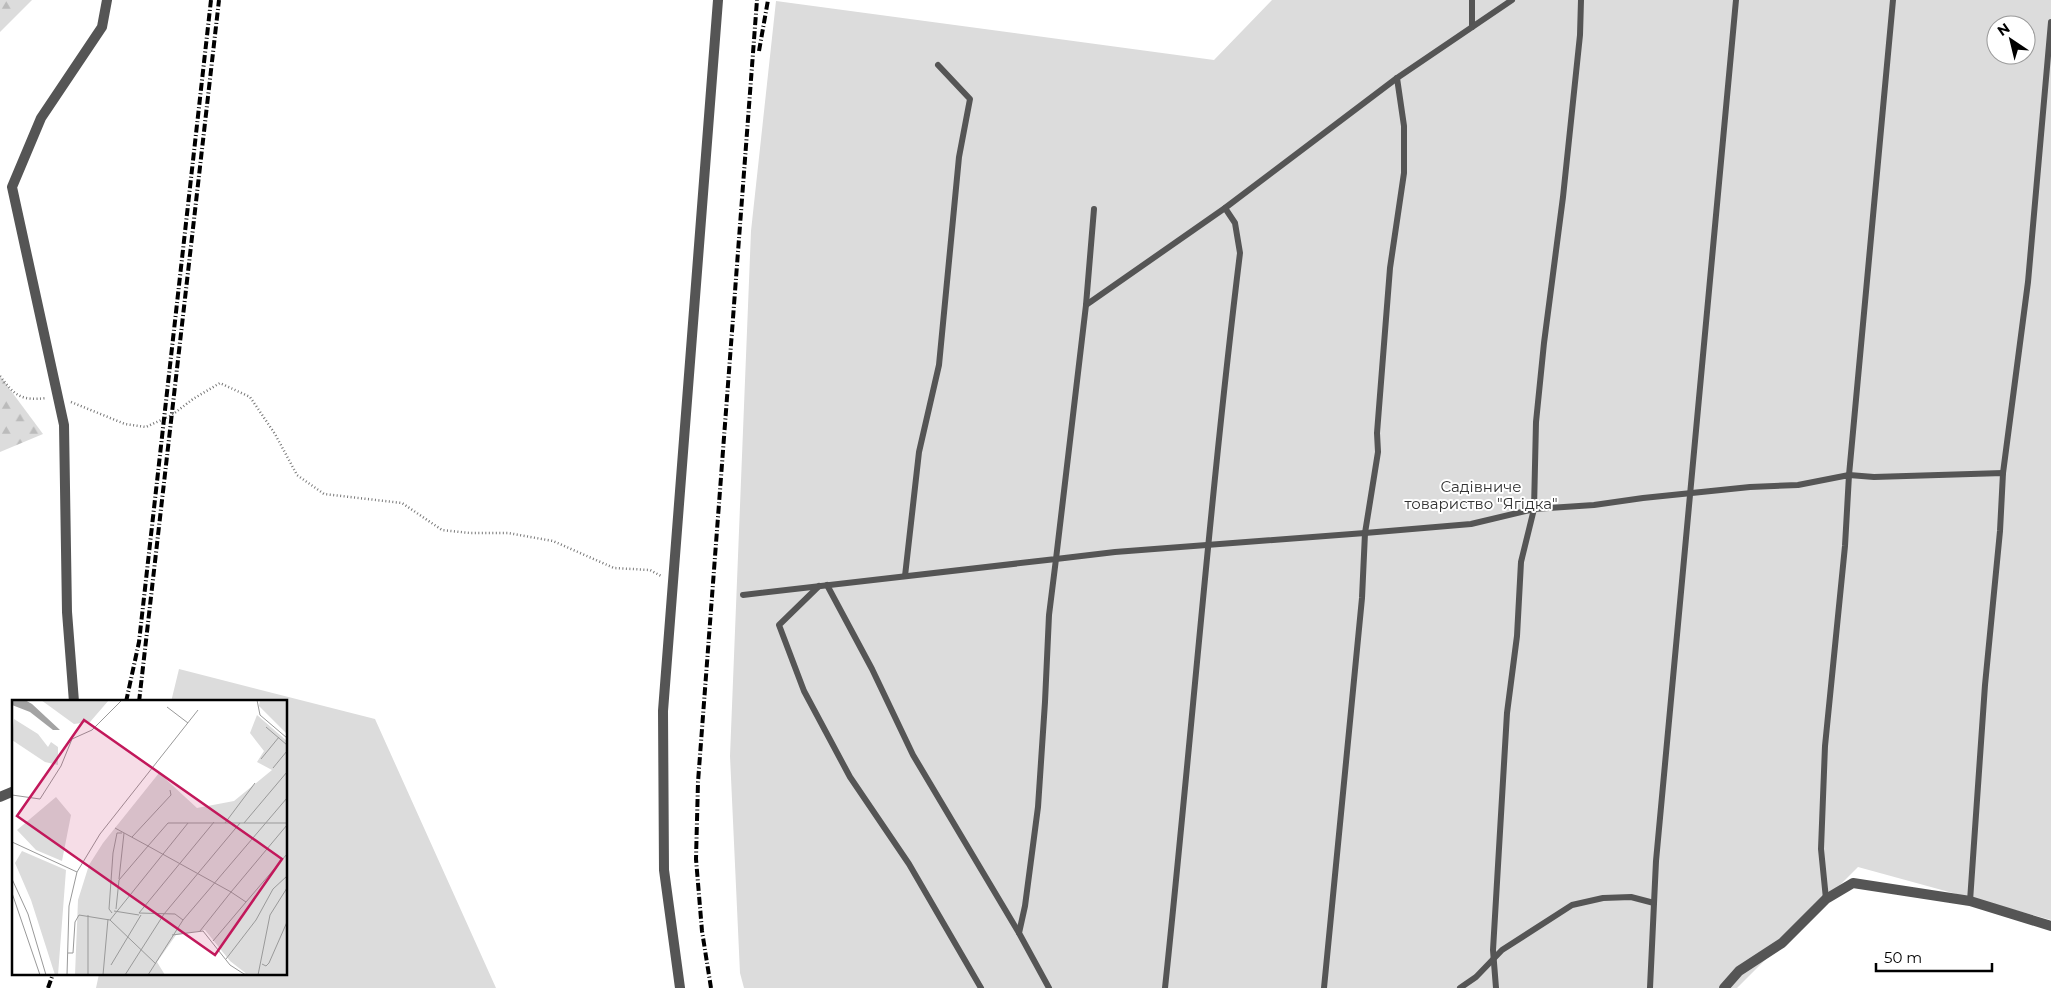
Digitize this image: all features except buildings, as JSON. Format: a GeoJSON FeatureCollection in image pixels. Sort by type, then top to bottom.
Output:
{"type":"FeatureCollection","features":[{"type":"Feature","properties":{"kind":"street"},"geometry":{"type":"LineString","coordinates":[[74,700],[67,612],[64,425],[12,187],[41,118],[102,27],[107,0]]}},
{"type":"Feature","properties":{"kind":"street"},"geometry":{"type":"LineString","coordinates":[[680,988],[664,870],[663,711],[718,0]]}},
{"type":"Feature","properties":{"kind":"street"},"geometry":{"type":"LineString","coordinates":[[0,798],[12,792]]}},
{"type":"Feature","properties":{"kind":"street"},"geometry":{"type":"LineString","coordinates":[[1724,988],[1739,971],[1782,943],[1826,899],[1853,883],[1970,901],[2051,926]]}},
{"type":"Feature","properties":{"kind":"lane"},"geometry":{"type":"LineString","coordinates":[[1472,0],[1472,27]]}},
{"type":"Feature","properties":{"kind":"lane"},"geometry":{"type":"LineString","coordinates":[[1086,305],[1225,208],[1397,78],[1512,0]]}},
{"type":"Feature","properties":{"kind":"lane"},"geometry":{"type":"LineString","coordinates":[[1496,988],[1494,950],[1507,713],[1517,636],[1522,562],[1534,509],[1536,422],[1563,197],[1580,35],[1581,0]]}},
{"type":"Feature","properties":{"kind":"lane"},"geometry":{"type":"LineString","coordinates":[[1650,988],[1656,861],[1736,0]]}},
{"type":"Feature","properties":{"kind":"lane"},"geometry":{"type":"LineString","coordinates":[[1826,899],[1821,849],[1825,746],[1845,546],[1849,475],[1893,0]]}},
{"type":"Feature","properties":{"kind":"lane"},"geometry":{"type":"LineString","coordinates":[[1970,901],[1985,685],[2000,531],[2003,473],[2028,282],[2051,22]]}},
{"type":"Feature","properties":{"kind":"lane"},"geometry":{"type":"LineString","coordinates":[[905,576],[919,452],[939,366],[959,157],[970,99],[938,65]]}},
{"type":"Feature","properties":{"kind":"lane"},"geometry":{"type":"LineString","coordinates":[[1324,988],[1362,598],[1365,534],[1378,452],[1377,433],[1390,268],[1404,173],[1404,126],[1397,78]]}},
{"type":"Feature","properties":{"kind":"lane"},"geometry":{"type":"LineString","coordinates":[[1165,988],[1199,650],[1207,546],[1240,253],[1235,223],[1225,208]]}},
{"type":"Feature","properties":{"kind":"lane"},"geometry":{"type":"LineString","coordinates":[[1018,933],[1026,906],[1038,807],[1046,702],[1049,615],[1086,305],[1094,209]]}},
{"type":"Feature","properties":{"kind":"lane"},"geometry":{"type":"LineString","coordinates":[[743,595],[1115,552],[1365,534],[1471,524],[1534,509],[1594,505],[1750,487],[1798,485],[1849,475],[1874,477],[2003,473]]}},
{"type":"Feature","properties":{"kind":"lane"},"geometry":{"type":"LineString","coordinates":[[827,585],[872,669],[912,755],[1049,988]]}},
{"type":"Feature","properties":{"kind":"lane"},"geometry":{"type":"LineString","coordinates":[[819,586],[779,625],[804,691],[850,777],[909,864],[981,988]]}},
{"type":"Feature","properties":{"kind":"lane"},"geometry":{"type":"LineString","coordinates":[[1460,988],[1476,977],[1502,950],[1572,905],[1604,898],[1631,897],[1654,903]]}},
{"type":"Feature","properties":{"kind":"path"},"geometry":{"type":"LineString","coordinates":[[0,376],[13,394],[32,400],[58,397],[125,424],[146,427],[172,415],[194,398],[220,383],[250,397],[275,434],[297,475],[324,494],[402,503],[442,530],[470,533],[508,533],[553,542],[614,568],[650,570],[673,582]]}},
{"type":"Feature","properties":{"kind":"green space"},"geometry":{"type":"Polygon","coordinates":[[[0,0],[32,0],[0,32],[0,0]]]}},
{"type":"Feature","properties":{"kind":"green space","name":"Садівниче товариство \"Ягідка\""},"geometry":{"type":"Polygon","coordinates":[[[1272,0],[2051,0],[2051,920],[1858,867],[1737,988],[744,988],[740,973],[730,756],[751,231],[776,1],[1214,60],[1272,0]]]}},
{"type":"Feature","properties":{"kind":"green space"},"geometry":{"type":"Polygon","coordinates":[[[0,376],[43,434],[0,452],[0,376]]]}},
{"type":"Feature","properties":{"kind":"green space"},"geometry":{"type":"Polygon","coordinates":[[[179,669],[375,719],[496,988],[96,988],[99,976],[288,976],[288,700],[171,700],[179,669]]]}},
{"type":"Feature","properties":{"kind":"railway"},"geometry":{"type":"LineString","coordinates":[[126,700],[139,642],[211,0]]}},
{"type":"Feature","properties":{"kind":"railway"},"geometry":{"type":"LineString","coordinates":[[139,700],[219,0]]}},
{"type":"Feature","properties":{"kind":"railway"},"geometry":{"type":"LineString","coordinates":[[711,988],[702,931],[696,859],[698,782],[757,0]]}},
{"type":"Feature","properties":{"kind":"railway"},"geometry":{"type":"LineString","coordinates":[[759,51],[768,0]]}},
{"type":"Feature","properties":{"kind":"railway"},"geometry":{"type":"LineString","coordinates":[[48,988],[52,976]]}}]}
